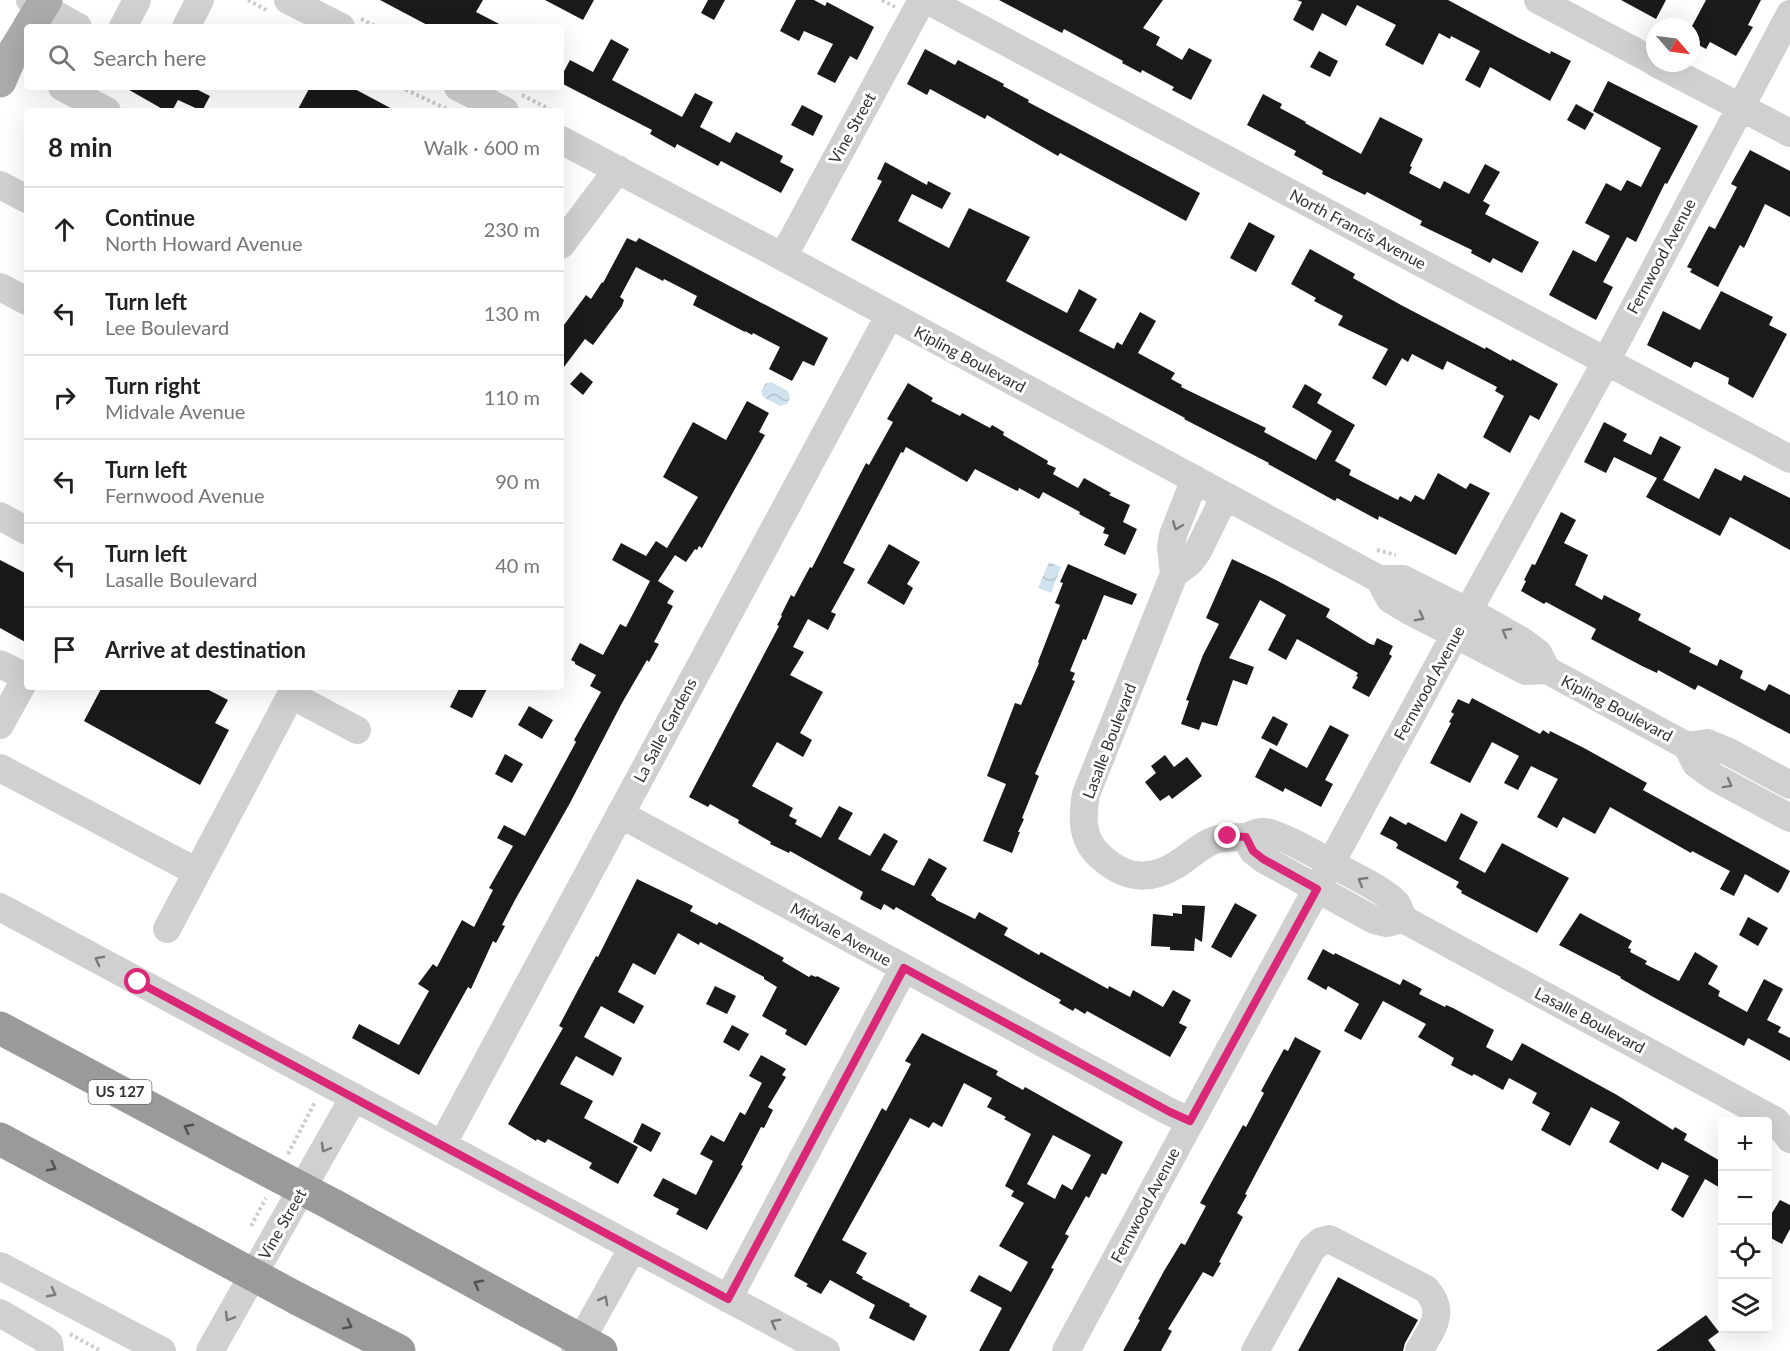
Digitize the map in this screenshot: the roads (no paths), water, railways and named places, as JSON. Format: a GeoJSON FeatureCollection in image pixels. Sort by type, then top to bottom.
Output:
{"type":"FeatureCollection","features":[{"type":"Feature","properties":{"kind":"highway","name":"US 127"},"geometry":{"type":"LineString","coordinates":[[0,1028],[601,1351]]}},
{"type":"Feature","properties":{"kind":"highway"},"geometry":{"type":"LineString","coordinates":[[0,1139],[399,1351]]}},
{"type":"Feature","properties":{"kind":"main road"},"geometry":{"type":"LineString","coordinates":[[9,70],[24,37]]}},
{"type":"Feature","properties":{"kind":"street"},"geometry":{"type":"LineString","coordinates":[[125,24],[137,0]]}},
{"type":"Feature","properties":{"kind":"street"},"geometry":{"type":"LineString","coordinates":[[188,24],[200,0]]}},
{"type":"Feature","properties":{"kind":"street"},"geometry":{"type":"LineString","coordinates":[[288,0],[335,24]]}},
{"type":"Feature","properties":{"kind":"street","name":"Vine Street"},"geometry":{"type":"LineString","coordinates":[[783,257],[922,0]]}},
{"type":"Feature","properties":{"kind":"street","name":"North Francis Avenue"},"geometry":{"type":"LineString","coordinates":[[927,0],[1790,459]]}},
{"type":"Feature","properties":{"kind":"street"},"geometry":{"type":"LineString","coordinates":[[1538,0],[1646,58]]}},
{"type":"Feature","properties":{"kind":"street"},"geometry":{"type":"LineString","coordinates":[[35,13],[69,24]]}},
{"type":"Feature","properties":{"kind":"street","name":"Fernwood Avenue"},"geometry":{"type":"LineString","coordinates":[[1066,1351],[1606,360],[1790,14]]}},
{"type":"Feature","properties":{"kind":"street"},"geometry":{"type":"LineString","coordinates":[[1673,72],[1790,133]]}},
{"type":"Feature","properties":{"kind":"street"},"geometry":{"type":"LineString","coordinates":[[68,90],[101,108]]}},
{"type":"Feature","properties":{"kind":"street"},"geometry":{"type":"LineString","coordinates":[[469,90],[510,101]]}},
{"type":"Feature","properties":{"kind":"street","name":"Kipling Boulevard"},"geometry":{"type":"LineString","coordinates":[[564,142],[783,257],[1379,579],[1403,579],[1462,623],[1522,641],[1538,653],[1547,670],[1687,746],[1696,764],[1714,777],[1790,818]]}},
{"type":"Feature","properties":{"kind":"street"},"geometry":{"type":"LineString","coordinates":[[564,241],[618,169]]}},
{"type":"Feature","properties":{"kind":"street"},"geometry":{"type":"LineString","coordinates":[[0,185],[24,197]]}},
{"type":"Feature","properties":{"kind":"street"},"geometry":{"type":"LineString","coordinates":[[0,287],[24,299]]}},
{"type":"Feature","properties":{"kind":"street","name":"La Salle Gardens"},"geometry":{"type":"LineString","coordinates":[[442,1145],[889,315]]}},
{"type":"Feature","properties":{"kind":"street","name":"Lasalle Boulevard"},"geometry":{"type":"LineString","coordinates":[[1195,479],[1173,535],[1171,548],[1174,574],[1086,794],[1082,816],[1087,838],[1097,854],[1113,868],[1132,875],[1154,875],[1174,866],[1210,842],[1228,836],[1246,837],[1262,831],[1276,835],[1332,863],[1389,897],[1397,904],[1403,919],[1785,1127]]}},
{"type":"Feature","properties":{"kind":"street","name":"Lasalle Boulevard"},"geometry":{"type":"LineString","coordinates":[[1174,574],[1190,562],[1198,550],[1225,496]]}},
{"type":"Feature","properties":{"kind":"street"},"geometry":{"type":"LineString","coordinates":[[0,516],[24,529]]}},
{"type":"Feature","properties":{"kind":"street"},"geometry":{"type":"LineString","coordinates":[[0,664],[24,676]]}},
{"type":"Feature","properties":{"kind":"street"},"geometry":{"type":"LineString","coordinates":[[0,725],[24,681]]}},
{"type":"Feature","properties":{"kind":"street"},"geometry":{"type":"LineString","coordinates":[[167,929],[197,872],[283,691],[357,730]]}},
{"type":"Feature","properties":{"kind":"street","name":"Kipling Boulevard"},"geometry":{"type":"LineString","coordinates":[[1687,746],[1707,743],[1729,752],[1790,785]]}},
{"type":"Feature","properties":{"kind":"street"},"geometry":{"type":"LineString","coordinates":[[0,768],[197,872]]}},
{"type":"Feature","properties":{"kind":"street","name":"Midvale Avenue"},"geometry":{"type":"LineString","coordinates":[[620,814],[1190,1121]]}},
{"type":"Feature","properties":{"kind":"street"},"geometry":{"type":"LineString","coordinates":[[1246,837],[1253,851],[1263,859],[1374,920],[1387,924],[1403,919]]}},
{"type":"Feature","properties":{"kind":"street"},"geometry":{"type":"LineString","coordinates":[[0,907],[826,1351]]}},
{"type":"Feature","properties":{"kind":"street"},"geometry":{"type":"LineString","coordinates":[[728,1299],[904,968]]}},
{"type":"Feature","properties":{"kind":"street","name":"Vine Street"},"geometry":{"type":"LineString","coordinates":[[210,1351],[354,1097]]}},
{"type":"Feature","properties":{"kind":"street"},"geometry":{"type":"LineString","coordinates":[[1255,1351],[1312,1249],[1321,1241],[1329,1239],[1426,1290],[1433,1297],[1437,1306],[1437,1316],[1419,1351]]}},
{"type":"Feature","properties":{"kind":"street"},"geometry":{"type":"LineString","coordinates":[[575,1351],[633,1247]]}},
{"type":"Feature","properties":{"kind":"street"},"geometry":{"type":"LineString","coordinates":[[3,1274],[157,1350]]}},
{"type":"Feature","properties":{"kind":"street"},"geometry":{"type":"LineString","coordinates":[[2,1318],[43,1338],[49,1343],[50,1351]]}},
{"type":"Feature","properties":{"kind":"water"},"geometry":{"type":"Polygon","coordinates":[[[771,382],[788,391],[790,397],[787,404],[780,406],[763,397],[761,391],[765,384],[771,382]]]}},
{"type":"Feature","properties":{"kind":"water"},"geometry":{"type":"Polygon","coordinates":[[[1049,562],[1061,567],[1051,593],[1038,588],[1049,562]]]}}]}
